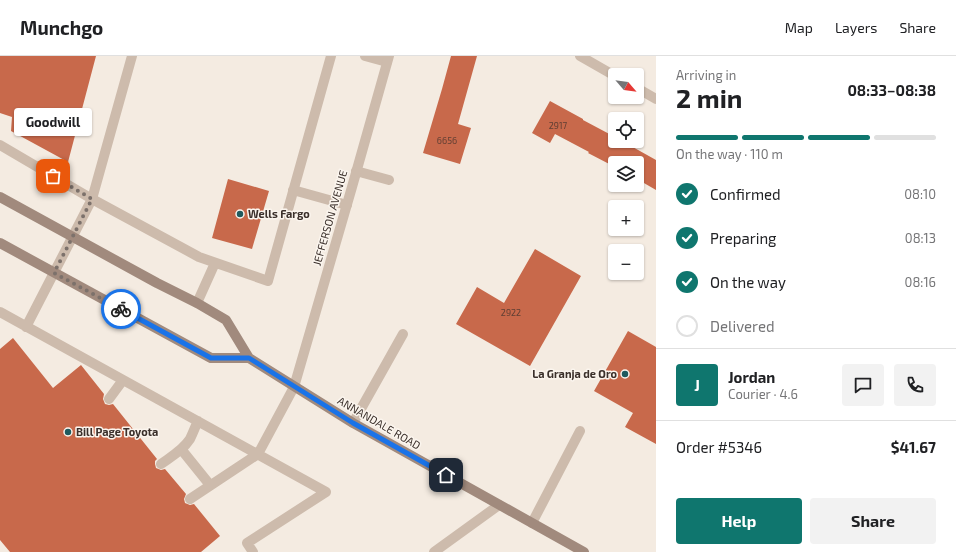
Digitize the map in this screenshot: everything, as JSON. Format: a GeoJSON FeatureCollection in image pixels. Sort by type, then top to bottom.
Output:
{"type":"FeatureCollection","features":[{"type":"Feature","properties":{"kind":"main road","name":"ANNANDALE ROAD"},"geometry":{"type":"LineString","coordinates":[[0,197],[226,320],[249,358],[353,423],[584,552]]}},
{"type":"Feature","properties":{"kind":"main road"},"geometry":{"type":"LineString","coordinates":[[0,243],[211,358],[249,358]]}},
{"type":"Feature","properties":{"kind":"street"},"geometry":{"type":"LineString","coordinates":[[26,327],[92,199],[132,56]]}},
{"type":"Feature","properties":{"kind":"street"},"geometry":{"type":"LineString","coordinates":[[0,145],[92,199],[199,258],[268,281],[331,56]]}},
{"type":"Feature","properties":{"kind":"street"},"geometry":{"type":"LineString","coordinates":[[365,56],[388,59]]}},
{"type":"Feature","properties":{"kind":"street"},"geometry":{"type":"LineString","coordinates":[[580,56],[608,72]]}},
{"type":"Feature","properties":{"kind":"street","name":"JEFFERSON AVENUE"},"geometry":{"type":"LineString","coordinates":[[258,454],[294,387],[388,59]]}},
{"type":"Feature","properties":{"kind":"street"},"geometry":{"type":"LineString","coordinates":[[644,92],[656,99]]}},
{"type":"Feature","properties":{"kind":"street"},"geometry":{"type":"LineString","coordinates":[[356,171],[389,180]]}},
{"type":"Feature","properties":{"kind":"street"},"geometry":{"type":"LineString","coordinates":[[293,190],[347,205]]}},
{"type":"Feature","properties":{"kind":"street"},"geometry":{"type":"LineString","coordinates":[[197,303],[215,263]]}},
{"type":"Feature","properties":{"kind":"street"},"geometry":{"type":"LineString","coordinates":[[0,312],[326,492],[247,544],[253,552]]}},
{"type":"Feature","properties":{"kind":"street"},"geometry":{"type":"LineString","coordinates":[[353,423],[403,334]]}},
{"type":"Feature","properties":{"kind":"street"},"geometry":{"type":"LineString","coordinates":[[109,399],[123,380]]}},
{"type":"Feature","properties":{"kind":"street"},"geometry":{"type":"LineString","coordinates":[[161,464],[182,449],[190,438],[198,421]]}},
{"type":"Feature","properties":{"kind":"street"},"geometry":{"type":"LineString","coordinates":[[532,523],[580,431]]}},
{"type":"Feature","properties":{"kind":"street"},"geometry":{"type":"LineString","coordinates":[[182,449],[210,485]]}},
{"type":"Feature","properties":{"kind":"street"},"geometry":{"type":"LineString","coordinates":[[190,499],[258,454]]}},
{"type":"Feature","properties":{"kind":"street"},"geometry":{"type":"LineString","coordinates":[[434,552],[499,505]]}},
{"type":"Feature","properties":{"kind":"building"},"geometry":{"type":"Polygon","coordinates":[[[0,56],[96,56],[68,162],[11,131],[12,117],[0,113],[0,56]]]}},
{"type":"Feature","properties":{"kind":"building"},"geometry":{"type":"Polygon","coordinates":[[[451,56],[477,56],[458,124],[471,128],[460,164],[423,153],[451,56]]]}},
{"type":"Feature","properties":{"kind":"building"},"geometry":{"type":"Polygon","coordinates":[[[550,101],[608,133],[608,148],[635,148],[656,160],[656,190],[644,183],[644,156],[608,156],[608,163],[555,134],[550,143],[532,133],[550,101]]]}},
{"type":"Feature","properties":{"kind":"building","name":"Wells Fargo"},"geometry":{"type":"Polygon","coordinates":[[[228,179],[269,191],[252,249],[212,238],[228,179]]]}},
{"type":"Feature","properties":{"kind":"building"},"geometry":{"type":"Polygon","coordinates":[[[535,249],[581,276],[530,366],[456,324],[477,287],[504,303],[535,249]]]}},
{"type":"Feature","properties":{"kind":"building","name":"La Granja de Oro"},"geometry":{"type":"Polygon","coordinates":[[[628,331],[656,347],[656,444],[625,427],[633,413],[594,391],[628,331]]]}},
{"type":"Feature","properties":{"kind":"building","name":"Bill Page Toyota"},"geometry":{"type":"Polygon","coordinates":[[[13,338],[53,388],[81,365],[104,394],[103,399],[105,404],[113,404],[157,459],[155,461],[156,468],[161,470],[165,469],[186,494],[184,499],[185,503],[190,505],[194,504],[220,536],[201,552],[10,552],[0,540],[0,349],[13,338]]]}},
{"type":"Feature","properties":{"kind":"way so far"},"geometry":{"type":"LineString","coordinates":[[53,176],[92,199],[54,273],[121,309]]}},
{"type":"Feature","properties":{"kind":"place","name":"Goodwill"},"geometry":{"type":"Point","coordinates":[53,176]}},
{"type":"Feature","properties":{"kind":"place","name":"Wells Fargo"},"geometry":{"type":"Point","coordinates":[240,214]}},
{"type":"Feature","properties":{"kind":"place","name":"La Granja de Oro"},"geometry":{"type":"Point","coordinates":[625,374]}},
{"type":"Feature","properties":{"kind":"place","name":"Bill Page Toyota"},"geometry":{"type":"Point","coordinates":[68,432]}},
{"type":"Feature","properties":{"kind":"route"},"geometry":{"type":"LineString","coordinates":[[121,309],[211,358],[249,358],[353,423],[446,475]]}}]}
